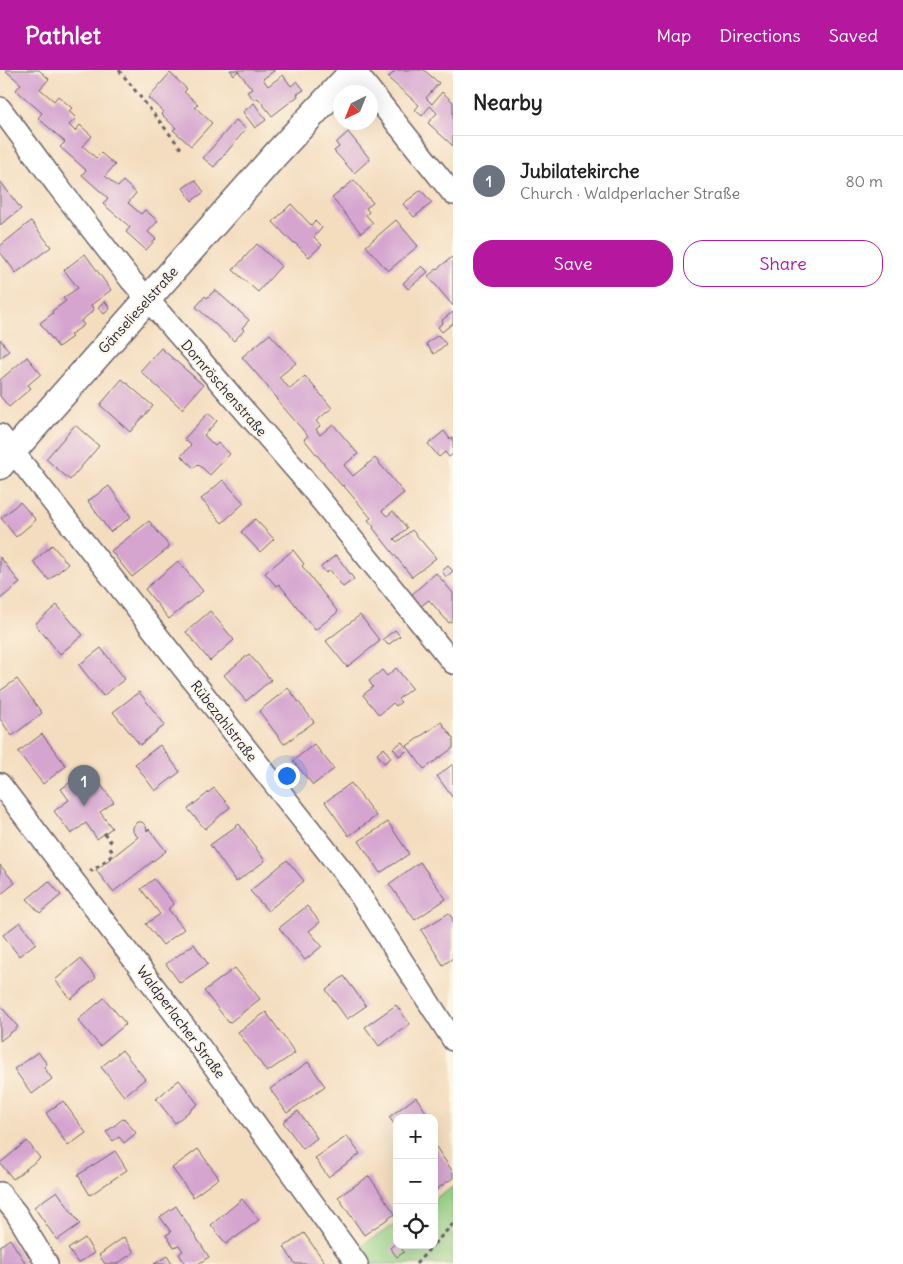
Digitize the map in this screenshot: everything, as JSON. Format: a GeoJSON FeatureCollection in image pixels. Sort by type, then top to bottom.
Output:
{"type":"FeatureCollection","features":[{"type":"Feature","properties":{"kind":"street","name":"Gänselieselstraße"},"geometry":{"type":"LineString","coordinates":[[4,451],[147,299],[276,154],[354,70]]}},
{"type":"Feature","properties":{"kind":"street"},"geometry":{"type":"LineString","coordinates":[[354,70],[453,194]]}},
{"type":"Feature","properties":{"kind":"street","name":"Dornröschenstraße"},"geometry":{"type":"LineString","coordinates":[[0,108],[130,279],[298,472],[453,664]]}},
{"type":"Feature","properties":{"kind":"street","name":"Rübezahlstraße"},"geometry":{"type":"LineString","coordinates":[[4,451],[352,883],[453,1040]]}},
{"type":"Feature","properties":{"kind":"street","name":"Waldperlacher Straße"},"geometry":{"type":"LineString","coordinates":[[0,784],[194,1040],[357,1264]]}},
{"type":"Feature","properties":{"kind":"street"},"geometry":{"type":"LineString","coordinates":[[0,1193],[8,1218],[47,1264]]}},
{"type":"Feature","properties":{"kind":"path"},"geometry":{"type":"LineString","coordinates":[[119,70],[183,151]]}},
{"type":"Feature","properties":{"kind":"path"},"geometry":{"type":"LineString","coordinates":[[92,871],[114,854],[104,833]]}},
{"type":"Feature","properties":{"kind":"path"},"geometry":{"type":"LineString","coordinates":[[438,1240],[453,1224]]}},
{"type":"Feature","properties":{"kind":"path"},"geometry":{"type":"LineString","coordinates":[[416,1264],[430,1249]]}},
{"type":"Feature","properties":{"kind":"green space"},"geometry":{"type":"Polygon","coordinates":[[[453,1187],[453,1264],[364,1264],[355,1250],[393,1226],[393,1249],[438,1249],[438,1196],[453,1187]]]}},
{"type":"Feature","properties":{"kind":"building"},"geometry":{"type":"Polygon","coordinates":[[[5,70],[39,70],[49,79],[40,89],[54,101],[58,96],[72,108],[69,111],[76,118],[69,125],[75,131],[80,125],[92,136],[83,146],[96,158],[101,153],[115,165],[105,176],[118,187],[123,181],[136,193],[128,203],[141,214],[145,210],[158,221],[148,232],[156,239],[146,250],[126,232],[130,227],[103,204],[108,198],[82,175],[86,170],[60,147],[65,142],[38,118],[42,113],[16,90],[21,84],[5,70]]]}},
{"type":"Feature","properties":{"kind":"building"},"geometry":{"type":"Polygon","coordinates":[[[230,70],[275,70],[263,79],[268,86],[283,75],[291,86],[297,81],[304,90],[272,116],[258,98],[254,100],[247,92],[252,89],[238,71],[234,75],[230,70]]]}},
{"type":"Feature","properties":{"kind":"building"},"geometry":{"type":"Polygon","coordinates":[[[396,70],[424,70],[439,83],[426,98],[432,104],[442,92],[453,102],[453,146],[428,123],[437,113],[430,106],[422,116],[415,110],[419,105],[388,78],[396,70]]]}},
{"type":"Feature","properties":{"kind":"building"},"geometry":{"type":"Polygon","coordinates":[[[170,73],[187,89],[184,92],[198,104],[195,107],[212,123],[191,146],[173,130],[176,128],[161,114],[164,112],[148,98],[170,73]]]}},
{"type":"Feature","properties":{"kind":"building"},"geometry":{"type":"Polygon","coordinates":[[[254,103],[266,120],[255,128],[243,112],[254,103]]]}},
{"type":"Feature","properties":{"kind":"building"},"geometry":{"type":"Polygon","coordinates":[[[236,120],[246,129],[214,167],[203,158],[236,120]]]}},
{"type":"Feature","properties":{"kind":"building"},"geometry":{"type":"Polygon","coordinates":[[[348,132],[370,159],[354,173],[334,151],[339,147],[336,143],[348,132]]]}},
{"type":"Feature","properties":{"kind":"building"},"geometry":{"type":"Polygon","coordinates":[[[195,180],[204,192],[192,201],[183,188],[195,180]]]}},
{"type":"Feature","properties":{"kind":"building"},"geometry":{"type":"Polygon","coordinates":[[[354,180],[373,203],[366,208],[369,212],[366,215],[373,223],[361,233],[332,198],[354,180]]]}},
{"type":"Feature","properties":{"kind":"building"},"geometry":{"type":"Polygon","coordinates":[[[0,181],[21,209],[0,225],[0,181]]]}},
{"type":"Feature","properties":{"kind":"building"},"geometry":{"type":"Polygon","coordinates":[[[421,190],[432,203],[414,217],[403,204],[421,190]]]}},
{"type":"Feature","properties":{"kind":"building"},"geometry":{"type":"Polygon","coordinates":[[[291,204],[311,225],[315,221],[322,228],[314,237],[322,245],[309,257],[273,222],[291,204]]]}},
{"type":"Feature","properties":{"kind":"building"},"geometry":{"type":"Polygon","coordinates":[[[396,220],[418,246],[388,271],[366,246],[396,220]]]}},
{"type":"Feature","properties":{"kind":"building"},"geometry":{"type":"Polygon","coordinates":[[[31,221],[51,247],[16,273],[0,252],[0,246],[31,221]]]}},
{"type":"Feature","properties":{"kind":"building"},"geometry":{"type":"Polygon","coordinates":[[[257,244],[281,266],[258,292],[233,270],[257,244]]]}},
{"type":"Feature","properties":{"kind":"building"},"geometry":{"type":"Polygon","coordinates":[[[85,254],[111,290],[91,305],[94,310],[81,321],[84,325],[58,347],[40,323],[66,301],[63,298],[78,288],[64,270],[85,254]]]}},
{"type":"Feature","properties":{"kind":"building"},"geometry":{"type":"Polygon","coordinates":[[[453,258],[453,306],[428,276],[453,258]]]}},
{"type":"Feature","properties":{"kind":"building"},"geometry":{"type":"Polygon","coordinates":[[[422,266],[428,272],[408,289],[403,283],[422,266]]]}},
{"type":"Feature","properties":{"kind":"building"},"geometry":{"type":"Polygon","coordinates":[[[215,290],[249,320],[242,328],[244,330],[234,341],[196,307],[205,296],[207,298],[215,290]]]}},
{"type":"Feature","properties":{"kind":"building"},"geometry":{"type":"Polygon","coordinates":[[[105,301],[110,309],[104,314],[98,307],[105,301]]]}},
{"type":"Feature","properties":{"kind":"building"},"geometry":{"type":"Polygon","coordinates":[[[453,312],[453,323],[442,332],[438,327],[443,322],[442,320],[453,312]]]}},
{"type":"Feature","properties":{"kind":"building"},"geometry":{"type":"Polygon","coordinates":[[[270,334],[296,363],[279,377],[290,389],[305,376],[332,408],[316,421],[320,426],[316,429],[320,435],[333,424],[358,454],[344,465],[353,476],[375,458],[404,493],[382,511],[387,516],[393,511],[407,528],[394,539],[397,542],[412,530],[436,558],[412,577],[373,528],[368,520],[371,518],[304,439],[308,436],[242,357],[270,334]]]}},
{"type":"Feature","properties":{"kind":"building"},"geometry":{"type":"Polygon","coordinates":[[[438,335],[446,344],[434,354],[426,344],[438,335]]]}},
{"type":"Feature","properties":{"kind":"building"},"geometry":{"type":"Polygon","coordinates":[[[0,339],[9,351],[0,358],[0,339]]]}},
{"type":"Feature","properties":{"kind":"building"},"geometry":{"type":"Polygon","coordinates":[[[161,348],[203,385],[182,409],[140,371],[161,348]]]}},
{"type":"Feature","properties":{"kind":"building"},"geometry":{"type":"Polygon","coordinates":[[[27,357],[41,374],[28,385],[31,388],[9,407],[0,396],[0,380],[27,357]]]}},
{"type":"Feature","properties":{"kind":"building"},"geometry":{"type":"Polygon","coordinates":[[[122,379],[153,406],[130,432],[100,405],[122,379]]]}},
{"type":"Feature","properties":{"kind":"building"},"geometry":{"type":"Polygon","coordinates":[[[208,413],[217,421],[204,435],[215,446],[218,443],[230,454],[210,475],[198,464],[194,468],[181,456],[191,445],[184,439],[208,413]]]}},
{"type":"Feature","properties":{"kind":"building"},"geometry":{"type":"Polygon","coordinates":[[[75,425],[99,446],[70,480],[46,459],[75,425]]]}},
{"type":"Feature","properties":{"kind":"building"},"geometry":{"type":"Polygon","coordinates":[[[444,431],[450,439],[453,437],[453,454],[449,457],[445,452],[439,457],[428,444],[444,431]]]}},
{"type":"Feature","properties":{"kind":"building"},"geometry":{"type":"Polygon","coordinates":[[[223,480],[244,503],[222,523],[201,499],[223,480]]]}},
{"type":"Feature","properties":{"kind":"building"},"geometry":{"type":"Polygon","coordinates":[[[109,486],[131,517],[110,532],[88,501],[109,486]]]}},
{"type":"Feature","properties":{"kind":"building"},"geometry":{"type":"Polygon","coordinates":[[[20,502],[36,520],[16,537],[1,518],[20,502]]]}},
{"type":"Feature","properties":{"kind":"building"},"geometry":{"type":"Polygon","coordinates":[[[255,519],[274,539],[260,552],[241,532],[255,519]]]}},
{"type":"Feature","properties":{"kind":"building"},"geometry":{"type":"Polygon","coordinates":[[[149,521],[170,547],[132,577],[111,551],[149,521]]]}},
{"type":"Feature","properties":{"kind":"building"},"geometry":{"type":"Polygon","coordinates":[[[52,545],[68,564],[49,580],[33,562],[52,545]]]}},
{"type":"Feature","properties":{"kind":"building"},"geometry":{"type":"Polygon","coordinates":[[[293,550],[304,564],[302,566],[338,612],[315,630],[279,584],[276,586],[265,573],[293,550]]]}},
{"type":"Feature","properties":{"kind":"building"},"geometry":{"type":"Polygon","coordinates":[[[336,555],[354,579],[343,587],[330,570],[326,573],[321,567],[336,555]]]}},
{"type":"Feature","properties":{"kind":"building"},"geometry":{"type":"Polygon","coordinates":[[[0,557],[20,583],[0,599],[0,557]]]}},
{"type":"Feature","properties":{"kind":"building"},"geometry":{"type":"Polygon","coordinates":[[[178,561],[203,591],[169,619],[145,589],[178,561]]]}},
{"type":"Feature","properties":{"kind":"building"},"geometry":{"type":"Polygon","coordinates":[[[448,566],[453,571],[446,577],[442,571],[448,566]]]}},
{"type":"Feature","properties":{"kind":"building"},"geometry":{"type":"Polygon","coordinates":[[[436,573],[453,593],[453,620],[449,623],[429,600],[421,606],[411,595],[436,573]]]}},
{"type":"Feature","properties":{"kind":"building"},"geometry":{"type":"Polygon","coordinates":[[[57,605],[83,635],[60,654],[35,624],[57,605]]]}},
{"type":"Feature","properties":{"kind":"building"},"geometry":{"type":"Polygon","coordinates":[[[210,611],[234,640],[210,661],[186,632],[210,611]]]}},
{"type":"Feature","properties":{"kind":"building"},"geometry":{"type":"Polygon","coordinates":[[[360,615],[380,641],[347,667],[326,641],[360,615]]]}},
{"type":"Feature","properties":{"kind":"building"},"geometry":{"type":"Polygon","coordinates":[[[395,630],[400,636],[388,645],[383,639],[395,630]]]}},
{"type":"Feature","properties":{"kind":"building"},"geometry":{"type":"Polygon","coordinates":[[[101,648],[125,679],[103,696],[79,665],[101,648]]]}},
{"type":"Feature","properties":{"kind":"building"},"geometry":{"type":"Polygon","coordinates":[[[249,654],[271,680],[246,701],[224,675],[249,654]]]}},
{"type":"Feature","properties":{"kind":"building"},"geometry":{"type":"Polygon","coordinates":[[[396,668],[412,688],[398,699],[401,702],[396,706],[393,703],[379,715],[363,695],[373,687],[369,681],[382,670],[387,676],[396,668]]]}},
{"type":"Feature","properties":{"kind":"building"},"geometry":{"type":"Polygon","coordinates":[[[17,679],[42,713],[12,736],[0,719],[0,691],[17,679]]]}},
{"type":"Feature","properties":{"kind":"building"},"geometry":{"type":"Polygon","coordinates":[[[288,688],[314,722],[284,744],[259,711],[288,688]]]}},
{"type":"Feature","properties":{"kind":"building"},"geometry":{"type":"Polygon","coordinates":[[[139,692],[165,725],[140,745],[113,712],[139,692]]]}},
{"type":"Feature","properties":{"kind":"building"},"geometry":{"type":"Polygon","coordinates":[[[441,722],[453,738],[453,748],[424,769],[407,746],[441,722]]]}},
{"type":"Feature","properties":{"kind":"building"},"geometry":{"type":"Polygon","coordinates":[[[42,734],[66,766],[43,784],[18,752],[42,734]]]}},
{"type":"Feature","properties":{"kind":"building"},"geometry":{"type":"Polygon","coordinates":[[[402,742],[408,750],[399,756],[393,748],[402,742]]]}},
{"type":"Feature","properties":{"kind":"building"},"geometry":{"type":"Polygon","coordinates":[[[314,744],[334,769],[313,785],[293,761],[314,744]]]}},
{"type":"Feature","properties":{"kind":"building"},"geometry":{"type":"Polygon","coordinates":[[[160,745],[180,772],[155,791],[135,764],[160,745]]]}},
{"type":"Feature","properties":{"kind":"building"},"geometry":{"type":"Polygon","coordinates":[[[384,748],[391,758],[384,763],[377,754],[384,748]]]}},
{"type":"Feature","properties":{"kind":"building"},"geometry":{"type":"Polygon","coordinates":[[[453,764],[453,798],[437,776],[453,764]]]}},
{"type":"Feature","properties":{"kind":"building"},"geometry":{"type":"Polygon","coordinates":[[[76,778],[83,788],[96,779],[114,802],[100,812],[112,828],[97,839],[86,823],[71,834],[54,811],[69,800],[61,789],[76,778]]]}},
{"type":"Feature","properties":{"kind":"building"},"geometry":{"type":"Polygon","coordinates":[[[351,783],[376,816],[349,836],[325,802],[351,783]]]}},
{"type":"Feature","properties":{"kind":"building"},"geometry":{"type":"Polygon","coordinates":[[[214,788],[230,807],[205,829],[188,809],[214,788]]]}},
{"type":"Feature","properties":{"kind":"building"},"geometry":{"type":"Polygon","coordinates":[[[137,822],[142,822],[146,826],[147,831],[149,829],[166,851],[113,892],[96,870],[138,837],[133,832],[133,827],[137,822]]]}},
{"type":"Feature","properties":{"kind":"building"},"geometry":{"type":"Polygon","coordinates":[[[388,822],[409,854],[380,873],[359,841],[388,822]]]}},
{"type":"Feature","properties":{"kind":"building"},"geometry":{"type":"Polygon","coordinates":[[[239,824],[265,861],[236,882],[210,845],[239,824]]]}},
{"type":"Feature","properties":{"kind":"building"},"geometry":{"type":"Polygon","coordinates":[[[287,860],[304,881],[268,911],[250,891],[287,860]]]}},
{"type":"Feature","properties":{"kind":"building"},"geometry":{"type":"Polygon","coordinates":[[[420,862],[446,899],[415,920],[389,884],[420,862]]]}},
{"type":"Feature","properties":{"kind":"building"},"geometry":{"type":"Polygon","coordinates":[[[0,865],[15,883],[0,895],[0,865]]]}},
{"type":"Feature","properties":{"kind":"building"},"geometry":{"type":"Polygon","coordinates":[[[154,879],[174,904],[168,909],[184,929],[163,945],[146,924],[160,914],[141,889],[154,879]]]}},
{"type":"Feature","properties":{"kind":"building"},"geometry":{"type":"Polygon","coordinates":[[[49,881],[61,895],[40,913],[27,899],[49,881]]]}},
{"type":"Feature","properties":{"kind":"building"},"geometry":{"type":"Polygon","coordinates":[[[307,906],[320,922],[309,931],[322,946],[305,960],[279,928],[307,906]]]}},
{"type":"Feature","properties":{"kind":"building"},"geometry":{"type":"Polygon","coordinates":[[[449,913],[453,920],[453,958],[443,965],[421,930],[449,913]]]}},
{"type":"Feature","properties":{"kind":"building"},"geometry":{"type":"Polygon","coordinates":[[[20,922],[36,943],[19,956],[3,935],[20,922]]]}},
{"type":"Feature","properties":{"kind":"building"},"geometry":{"type":"Polygon","coordinates":[[[194,944],[208,964],[180,983],[166,964],[194,944]]]}},
{"type":"Feature","properties":{"kind":"building"},"geometry":{"type":"Polygon","coordinates":[[[80,959],[96,978],[71,999],[55,980],[80,959]]]}},
{"type":"Feature","properties":{"kind":"building"},"geometry":{"type":"Polygon","coordinates":[[[235,968],[260,999],[229,1023],[204,991],[235,968]]]}},
{"type":"Feature","properties":{"kind":"building"},"geometry":{"type":"Polygon","coordinates":[[[344,976],[366,1006],[347,1019],[326,990],[344,976]]]}},
{"type":"Feature","properties":{"kind":"building"},"geometry":{"type":"Polygon","coordinates":[[[104,998],[126,1024],[100,1046],[78,1020],[104,998]]]}},
{"type":"Feature","properties":{"kind":"building"},"geometry":{"type":"Polygon","coordinates":[[[0,1005],[18,1027],[0,1041],[0,1005]]]}},
{"type":"Feature","properties":{"kind":"building"},"geometry":{"type":"Polygon","coordinates":[[[396,1005],[410,1024],[379,1046],[365,1027],[396,1005]]]}},
{"type":"Feature","properties":{"kind":"building"},"geometry":{"type":"Polygon","coordinates":[[[266,1012],[295,1053],[267,1072],[238,1032],[266,1012]]]}},
{"type":"Feature","properties":{"kind":"building"},"geometry":{"type":"Polygon","coordinates":[[[122,1050],[145,1079],[124,1096],[101,1067],[122,1050]]]}},
{"type":"Feature","properties":{"kind":"building"},"geometry":{"type":"Polygon","coordinates":[[[38,1052],[47,1064],[44,1067],[52,1079],[32,1094],[14,1069],[38,1052]]]}},
{"type":"Feature","properties":{"kind":"building"},"geometry":{"type":"Polygon","coordinates":[[[308,1062],[325,1086],[287,1113],[270,1089],[308,1062]]]}},
{"type":"Feature","properties":{"kind":"building"},"geometry":{"type":"Polygon","coordinates":[[[179,1080],[198,1104],[175,1123],[156,1099],[179,1080]]]}},
{"type":"Feature","properties":{"kind":"building"},"geometry":{"type":"Polygon","coordinates":[[[416,1097],[427,1114],[393,1114],[416,1097]]]}},
{"type":"Feature","properties":{"kind":"building"},"geometry":{"type":"Polygon","coordinates":[[[63,1101],[86,1133],[68,1146],[46,1113],[63,1101]]]}},
{"type":"Feature","properties":{"kind":"building"},"geometry":{"type":"Polygon","coordinates":[[[298,1111],[317,1138],[303,1149],[283,1122],[298,1111]]]}},
{"type":"Feature","properties":{"kind":"building"},"geometry":{"type":"Polygon","coordinates":[[[393,1114],[393,1122],[389,1117],[393,1114]]]}},
{"type":"Feature","properties":{"kind":"building"},"geometry":{"type":"Polygon","coordinates":[[[124,1118],[136,1133],[124,1143],[119,1137],[113,1141],[106,1132],[124,1118]]]}},
{"type":"Feature","properties":{"kind":"building"},"geometry":{"type":"Polygon","coordinates":[[[347,1136],[360,1154],[328,1177],[315,1158],[347,1136]]]}},
{"type":"Feature","properties":{"kind":"building"},"geometry":{"type":"Polygon","coordinates":[[[27,1141],[40,1158],[13,1179],[0,1163],[27,1141]]]}},
{"type":"Feature","properties":{"kind":"building"},"geometry":{"type":"Polygon","coordinates":[[[198,1149],[219,1178],[193,1197],[172,1168],[198,1149]]]}},
{"type":"Feature","properties":{"kind":"building"},"geometry":{"type":"Polygon","coordinates":[[[438,1150],[453,1172],[453,1178],[438,1188],[438,1150]]]}},
{"type":"Feature","properties":{"kind":"building"},"geometry":{"type":"Polygon","coordinates":[[[115,1151],[127,1170],[90,1195],[78,1175],[115,1151]]]}},
{"type":"Feature","properties":{"kind":"building"},"geometry":{"type":"Polygon","coordinates":[[[369,1176],[393,1211],[393,1215],[364,1235],[338,1197],[369,1176]]]}},
{"type":"Feature","properties":{"kind":"building"},"geometry":{"type":"Polygon","coordinates":[[[57,1191],[80,1224],[57,1240],[34,1207],[57,1191]]]}},
{"type":"Feature","properties":{"kind":"building"},"geometry":{"type":"Polygon","coordinates":[[[242,1199],[259,1220],[226,1244],[211,1225],[242,1199]]]}},
{"type":"Feature","properties":{"kind":"building"},"geometry":{"type":"Polygon","coordinates":[[[176,1206],[209,1257],[198,1264],[185,1264],[179,1254],[183,1251],[179,1245],[174,1247],[166,1235],[171,1232],[160,1217],[176,1206]]]}},
{"type":"Feature","properties":{"kind":"building"},"geometry":{"type":"Polygon","coordinates":[[[304,1233],[326,1264],[295,1264],[284,1247],[304,1233]]]}},
{"type":"Feature","properties":{"kind":"building"},"geometry":{"type":"Polygon","coordinates":[[[124,1237],[134,1252],[117,1264],[105,1264],[99,1255],[124,1237]]]}},
{"type":"Feature","properties":{"kind":"building"},"geometry":{"type":"Polygon","coordinates":[[[85,1238],[94,1253],[78,1263],[68,1249],[85,1238]]]}},
{"type":"Feature","properties":{"kind":"building"},"geometry":{"type":"Polygon","coordinates":[[[10,1239],[26,1264],[0,1264],[0,1246],[10,1239]]]}},
{"type":"Feature","properties":{"kind":"building"},"geometry":{"type":"Polygon","coordinates":[[[393,1245],[393,1249],[402,1249],[404,1252],[397,1257],[390,1248],[393,1245]]]}},
{"type":"Feature","properties":{"kind":"building"},"geometry":{"type":"Polygon","coordinates":[[[167,1256],[172,1264],[154,1264],[167,1256]]]}},
{"type":"Feature","properties":{"kind":"place","name":"Jubilatekirche"},"geometry":{"type":"Point","coordinates":[84,806]}}]}
